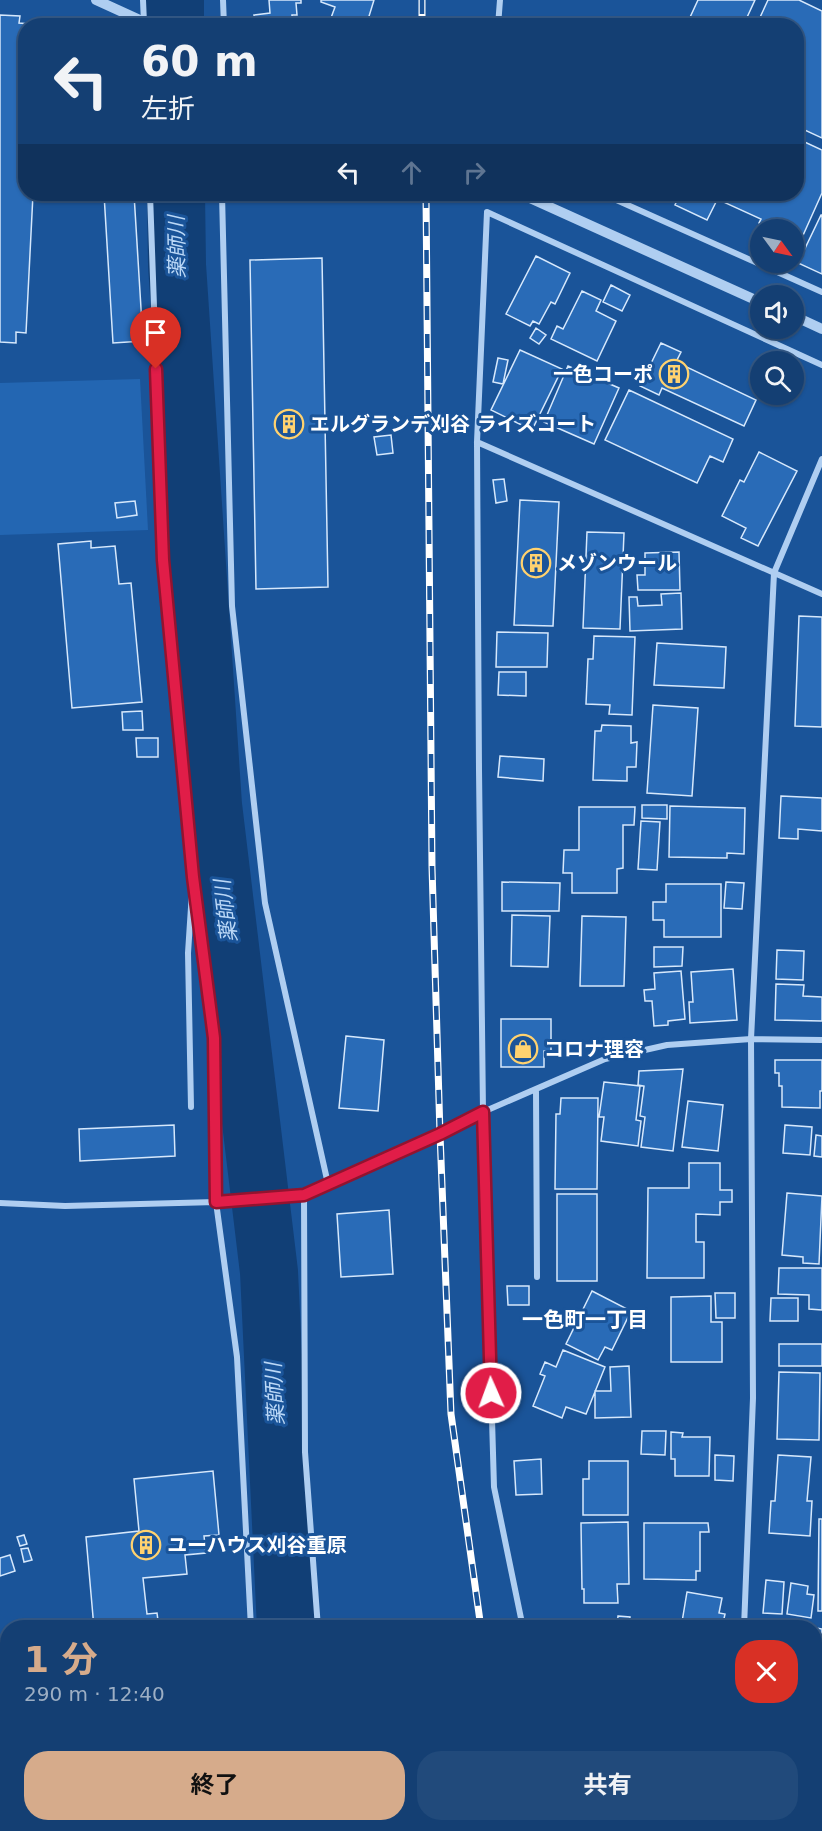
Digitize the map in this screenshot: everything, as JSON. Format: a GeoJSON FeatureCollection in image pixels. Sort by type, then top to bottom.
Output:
{"type":"FeatureCollection","features":[{"type":"Feature","properties":{"kind":"street"},"geometry":{"type":"LineString","coordinates":[[96,0],[134,18]]}},
{"type":"Feature","properties":{"kind":"street"},"geometry":{"type":"LineString","coordinates":[[143,0],[146,18]]}},
{"type":"Feature","properties":{"kind":"street"},"geometry":{"type":"LineString","coordinates":[[223,0],[224,18]]}},
{"type":"Feature","properties":{"kind":"street"},"geometry":{"type":"LineString","coordinates":[[499,18],[500,0]]}},
{"type":"Feature","properties":{"kind":"street"},"geometry":{"type":"LineString","coordinates":[[150,201],[163,560],[193,877],[214,1038],[216,1202],[237,1357],[251,1620]]}},
{"type":"Feature","properties":{"kind":"street"},"geometry":{"type":"LineString","coordinates":[[222,201],[232,606],[265,903],[328,1184]]}},
{"type":"Feature","properties":{"kind":"street"},"geometry":{"type":"LineString","coordinates":[[536,201],[750,297]]}},
{"type":"Feature","properties":{"kind":"street"},"geometry":{"type":"LineString","coordinates":[[619,201],[822,292]]}},
{"type":"Feature","properties":{"kind":"street"},"geometry":{"type":"LineString","coordinates":[[521,1620],[494,1487],[483,1112],[478,770],[477,442],[487,212],[822,365]]}},
{"type":"Feature","properties":{"kind":"street"},"geometry":{"type":"LineString","coordinates":[[804,321],[822,329]]}},
{"type":"Feature","properties":{"kind":"street"},"geometry":{"type":"LineString","coordinates":[[477,442],[822,594]]}},
{"type":"Feature","properties":{"kind":"street"},"geometry":{"type":"LineString","coordinates":[[744,1620],[753,1398],[751,1039],[774,573],[822,459]]}},
{"type":"Feature","properties":{"kind":"street"},"geometry":{"type":"LineString","coordinates":[[190,1107],[188,953],[193,877]]}},
{"type":"Feature","properties":{"kind":"street"},"geometry":{"type":"LineString","coordinates":[[0,1203],[65,1206],[216,1202],[304,1195],[440,1134],[483,1112],[605,1059],[667,1046],[751,1039],[822,1040]]}},
{"type":"Feature","properties":{"kind":"street"},"geometry":{"type":"LineString","coordinates":[[536,1090],[537,1277]]}},
{"type":"Feature","properties":{"kind":"street"},"geometry":{"type":"LineString","coordinates":[[304,1195],[305,1452],[317,1620]]}},
{"type":"Feature","properties":{"kind":"shaded area"},"geometry":{"type":"Polygon","coordinates":[[[140,379],[148,530],[0,535],[0,383],[140,379]]]}},
{"type":"Feature","properties":{"kind":"building"},"geometry":{"type":"Polygon","coordinates":[[[269,0],[301,0],[301,3],[296,3],[297,15],[292,15],[292,18],[254,18],[254,15],[270,13],[269,0]]]}},
{"type":"Feature","properties":{"kind":"building"},"geometry":{"type":"Polygon","coordinates":[[[321,0],[374,0],[368,18],[331,18],[335,7],[321,0]]]}},
{"type":"Feature","properties":{"kind":"building"},"geometry":{"type":"Polygon","coordinates":[[[698,0],[755,0],[747,18],[690,18],[698,0]]]}},
{"type":"Feature","properties":{"kind":"building"},"geometry":{"type":"Polygon","coordinates":[[[768,0],[799,0],[822,11],[822,138],[804,130],[804,18],[760,18],[768,0]]]}},
{"type":"Feature","properties":{"kind":"building"},"geometry":{"type":"Polygon","coordinates":[[[0,15],[20,16],[18,18],[18,201],[33,201],[26,333],[16,332],[16,343],[0,342],[0,15]]]}},
{"type":"Feature","properties":{"kind":"building"},"geometry":{"type":"Polygon","coordinates":[[[804,142],[822,150],[822,193],[804,233],[804,219],[761,219],[721,201],[804,201],[804,142]]]}},
{"type":"Feature","properties":{"kind":"building"},"geometry":{"type":"Polygon","coordinates":[[[104,201],[134,201],[143,341],[113,343],[104,201]]]}},
{"type":"Feature","properties":{"kind":"building"},"geometry":{"type":"Polygon","coordinates":[[[677,201],[716,201],[707,220],[675,205],[677,201]]]}},
{"type":"Feature","properties":{"kind":"building"},"geometry":{"type":"Polygon","coordinates":[[[822,215],[822,274],[804,266],[804,250],[822,215]]]}},
{"type":"Feature","properties":{"kind":"building"},"geometry":{"type":"Polygon","coordinates":[[[536,256],[570,273],[555,304],[551,302],[539,324],[533,321],[530,326],[506,314],[536,256]]]}},
{"type":"Feature","properties":{"kind":"building","name":"エルグランデ刈谷 ライズコート"},"geometry":{"type":"Polygon","coordinates":[[[322,258],[328,587],[256,589],[250,260],[322,258]]]}},
{"type":"Feature","properties":{"kind":"building"},"geometry":{"type":"Polygon","coordinates":[[[611,285],[630,295],[622,311],[603,302],[611,285]]]}},
{"type":"Feature","properties":{"kind":"building"},"geometry":{"type":"Polygon","coordinates":[[[582,291],[601,300],[596,311],[616,321],[597,361],[551,339],[557,326],[563,329],[582,291]]]}},
{"type":"Feature","properties":{"kind":"building"},"geometry":{"type":"Polygon","coordinates":[[[536,328],[546,335],[539,344],[530,338],[536,328]]]}},
{"type":"Feature","properties":{"kind":"building","name":"一色コーポ"},"geometry":{"type":"Polygon","coordinates":[[[661,343],[681,352],[676,362],[750,397],[750,405],[754,405],[744,426],[662,388],[659,395],[640,386],[661,343]]]}},
{"type":"Feature","properties":{"kind":"building"},"geometry":{"type":"Polygon","coordinates":[[[520,350],[562,369],[532,430],[491,410],[520,350]]]}},
{"type":"Feature","properties":{"kind":"building"},"geometry":{"type":"Polygon","coordinates":[[[498,358],[508,360],[503,384],[493,382],[498,358]]]}},
{"type":"Feature","properties":{"kind":"building"},"geometry":{"type":"Polygon","coordinates":[[[568,366],[619,388],[594,444],[544,422],[568,366]]]}},
{"type":"Feature","properties":{"kind":"building"},"geometry":{"type":"Polygon","coordinates":[[[629,390],[733,439],[723,462],[710,456],[697,483],[605,440],[629,390]]]}},
{"type":"Feature","properties":{"kind":"building"},"geometry":{"type":"Polygon","coordinates":[[[391,435],[393,453],[377,455],[374,437],[391,435]]]}},
{"type":"Feature","properties":{"kind":"building"},"geometry":{"type":"Polygon","coordinates":[[[759,452],[797,471],[758,546],[741,538],[746,528],[722,516],[740,480],[744,482],[759,452]]]}},
{"type":"Feature","properties":{"kind":"building"},"geometry":{"type":"Polygon","coordinates":[[[504,479],[507,501],[496,503],[493,480],[504,479]]]}},
{"type":"Feature","properties":{"kind":"building","name":"メゾンウール"},"geometry":{"type":"Polygon","coordinates":[[[520,500],[559,502],[553,626],[514,625],[520,500]]]}},
{"type":"Feature","properties":{"kind":"building"},"geometry":{"type":"Polygon","coordinates":[[[135,501],[137,515],[117,518],[115,503],[135,501]]]}},
{"type":"Feature","properties":{"kind":"building"},"geometry":{"type":"Polygon","coordinates":[[[587,532],[624,533],[620,629],[583,628],[587,532]]]}},
{"type":"Feature","properties":{"kind":"building"},"geometry":{"type":"Polygon","coordinates":[[[91,541],[91,548],[115,546],[119,584],[131,583],[142,702],[72,708],[58,544],[91,541]]]}},
{"type":"Feature","properties":{"kind":"building"},"geometry":{"type":"Polygon","coordinates":[[[679,552],[680,590],[638,590],[637,575],[645,575],[645,553],[679,552]]]}},
{"type":"Feature","properties":{"kind":"building"},"geometry":{"type":"Polygon","coordinates":[[[681,593],[682,629],[630,631],[629,597],[637,597],[638,606],[662,605],[661,594],[681,593]]]}},
{"type":"Feature","properties":{"kind":"building"},"geometry":{"type":"Polygon","coordinates":[[[799,616],[822,617],[822,727],[795,726],[799,616]]]}},
{"type":"Feature","properties":{"kind":"building"},"geometry":{"type":"Polygon","coordinates":[[[497,632],[548,633],[547,667],[496,667],[497,632]]]}},
{"type":"Feature","properties":{"kind":"building"},"geometry":{"type":"Polygon","coordinates":[[[594,636],[635,637],[632,715],[609,714],[610,705],[586,704],[588,659],[593,659],[594,636]]]}},
{"type":"Feature","properties":{"kind":"building"},"geometry":{"type":"Polygon","coordinates":[[[657,643],[726,647],[724,688],[654,685],[657,643]]]}},
{"type":"Feature","properties":{"kind":"building"},"geometry":{"type":"Polygon","coordinates":[[[499,672],[526,672],[526,696],[498,695],[499,672]]]}},
{"type":"Feature","properties":{"kind":"building"},"geometry":{"type":"Polygon","coordinates":[[[653,705],[698,708],[692,796],[647,793],[653,705]]]}},
{"type":"Feature","properties":{"kind":"building"},"geometry":{"type":"Polygon","coordinates":[[[142,711],[143,730],[123,730],[122,712],[142,711]]]}},
{"type":"Feature","properties":{"kind":"building"},"geometry":{"type":"Polygon","coordinates":[[[602,725],[631,726],[631,743],[637,742],[636,767],[627,767],[627,781],[593,780],[595,731],[601,731],[602,725]]]}},
{"type":"Feature","properties":{"kind":"building"},"geometry":{"type":"Polygon","coordinates":[[[136,738],[158,738],[158,757],[137,757],[136,738]]]}},
{"type":"Feature","properties":{"kind":"building"},"geometry":{"type":"Polygon","coordinates":[[[500,756],[544,759],[543,781],[498,777],[500,756]]]}},
{"type":"Feature","properties":{"kind":"building"},"geometry":{"type":"Polygon","coordinates":[[[781,796],[822,798],[822,831],[798,829],[798,839],[779,838],[781,796]]]}},
{"type":"Feature","properties":{"kind":"building"},"geometry":{"type":"Polygon","coordinates":[[[642,805],[667,805],[667,819],[642,818],[642,805]]]}},
{"type":"Feature","properties":{"kind":"building"},"geometry":{"type":"Polygon","coordinates":[[[670,806],[745,808],[744,854],[727,853],[727,858],[669,857],[670,806]]]}},
{"type":"Feature","properties":{"kind":"building"},"geometry":{"type":"Polygon","coordinates":[[[579,807],[635,807],[634,825],[623,825],[623,868],[617,869],[617,893],[572,893],[572,873],[563,873],[564,850],[579,850],[579,807]]]}},
{"type":"Feature","properties":{"kind":"building"},"geometry":{"type":"Polygon","coordinates":[[[641,821],[660,822],[657,870],[638,869],[641,821]]]}},
{"type":"Feature","properties":{"kind":"building"},"geometry":{"type":"Polygon","coordinates":[[[502,882],[560,883],[559,911],[502,911],[502,882]]]}},
{"type":"Feature","properties":{"kind":"building"},"geometry":{"type":"Polygon","coordinates":[[[726,882],[744,883],[742,909],[724,908],[726,882]]]}},
{"type":"Feature","properties":{"kind":"building"},"geometry":{"type":"Polygon","coordinates":[[[666,884],[721,884],[721,937],[664,937],[664,920],[653,920],[653,902],[666,902],[666,884]]]}},
{"type":"Feature","properties":{"kind":"building"},"geometry":{"type":"Polygon","coordinates":[[[512,915],[550,916],[548,967],[511,966],[512,915]]]}},
{"type":"Feature","properties":{"kind":"building"},"geometry":{"type":"Polygon","coordinates":[[[582,916],[626,917],[624,986],[580,986],[582,916]]]}},
{"type":"Feature","properties":{"kind":"building"},"geometry":{"type":"Polygon","coordinates":[[[654,947],[683,947],[682,966],[654,967],[654,947]]]}},
{"type":"Feature","properties":{"kind":"building"},"geometry":{"type":"Polygon","coordinates":[[[777,950],[804,951],[803,980],[776,979],[777,950]]]}},
{"type":"Feature","properties":{"kind":"building"},"geometry":{"type":"Polygon","coordinates":[[[733,969],[737,1020],[690,1023],[689,1002],[693,1002],[691,972],[733,969]]]}},
{"type":"Feature","properties":{"kind":"building"},"geometry":{"type":"Polygon","coordinates":[[[681,971],[685,1019],[668,1021],[668,1025],[654,1026],[652,1001],[645,1001],[644,990],[655,989],[654,973],[681,971]]]}},
{"type":"Feature","properties":{"kind":"building"},"geometry":{"type":"Polygon","coordinates":[[[776,984],[804,985],[803,996],[822,997],[822,1021],[775,1020],[776,984]]]}},
{"type":"Feature","properties":{"kind":"building"},"geometry":{"type":"Polygon","coordinates":[[[501,1019],[551,1019],[551,1051],[544,1051],[544,1067],[501,1067],[501,1019]]]}},
{"type":"Feature","properties":{"kind":"building"},"geometry":{"type":"Polygon","coordinates":[[[346,1036],[384,1040],[378,1111],[339,1108],[346,1036]]]}},
{"type":"Feature","properties":{"kind":"building"},"geometry":{"type":"Polygon","coordinates":[[[775,1060],[822,1060],[820,1108],[782,1107],[782,1086],[779,1086],[779,1073],[775,1073],[775,1060]]]}},
{"type":"Feature","properties":{"kind":"building"},"geometry":{"type":"Polygon","coordinates":[[[683,1069],[673,1151],[641,1147],[645,1117],[640,1116],[644,1086],[638,1085],[639,1071],[683,1069]]]}},
{"type":"Feature","properties":{"kind":"building"},"geometry":{"type":"Polygon","coordinates":[[[604,1082],[640,1086],[636,1120],[641,1121],[638,1146],[601,1141],[604,1117],[599,1117],[604,1082]]]}},
{"type":"Feature","properties":{"kind":"building"},"geometry":{"type":"Polygon","coordinates":[[[561,1098],[598,1098],[597,1189],[555,1189],[556,1114],[560,1114],[561,1098]]]}},
{"type":"Feature","properties":{"kind":"building"},"geometry":{"type":"Polygon","coordinates":[[[688,1101],[723,1105],[718,1151],[682,1147],[688,1101]]]}},
{"type":"Feature","properties":{"kind":"building"},"geometry":{"type":"Polygon","coordinates":[[[174,1125],[175,1156],[80,1161],[79,1129],[174,1125]]]}},
{"type":"Feature","properties":{"kind":"building"},"geometry":{"type":"Polygon","coordinates":[[[785,1125],[812,1127],[810,1155],[783,1153],[785,1125]]]}},
{"type":"Feature","properties":{"kind":"building"},"geometry":{"type":"Polygon","coordinates":[[[816,1135],[822,1136],[822,1157],[814,1156],[816,1135]]]}},
{"type":"Feature","properties":{"kind":"building"},"geometry":{"type":"Polygon","coordinates":[[[689,1163],[720,1163],[720,1190],[732,1190],[732,1202],[720,1202],[720,1215],[696,1214],[696,1242],[704,1242],[704,1278],[647,1278],[648,1188],[689,1188],[689,1163]]]}},
{"type":"Feature","properties":{"kind":"building"},"geometry":{"type":"Polygon","coordinates":[[[787,1193],[822,1196],[819,1264],[803,1263],[803,1257],[782,1255],[787,1193]]]}},
{"type":"Feature","properties":{"kind":"building"},"geometry":{"type":"Polygon","coordinates":[[[557,1194],[597,1194],[597,1281],[557,1281],[557,1194]]]}},
{"type":"Feature","properties":{"kind":"building"},"geometry":{"type":"Polygon","coordinates":[[[389,1210],[393,1274],[341,1277],[337,1214],[389,1210]]]}},
{"type":"Feature","properties":{"kind":"building"},"geometry":{"type":"Polygon","coordinates":[[[779,1268],[822,1268],[822,1310],[809,1309],[809,1295],[778,1294],[779,1268]]]}},
{"type":"Feature","properties":{"kind":"building"},"geometry":{"type":"Polygon","coordinates":[[[507,1286],[529,1286],[529,1305],[508,1305],[507,1286]]]}},
{"type":"Feature","properties":{"kind":"building"},"geometry":{"type":"Polygon","coordinates":[[[592,1291],[631,1311],[612,1350],[605,1347],[598,1360],[566,1344],[592,1291]]]}},
{"type":"Feature","properties":{"kind":"building"},"geometry":{"type":"Polygon","coordinates":[[[715,1293],[735,1293],[735,1318],[716,1318],[715,1293]]]}},
{"type":"Feature","properties":{"kind":"building"},"geometry":{"type":"Polygon","coordinates":[[[711,1296],[711,1322],[722,1322],[722,1362],[671,1362],[671,1297],[711,1296]]]}},
{"type":"Feature","properties":{"kind":"building"},"geometry":{"type":"Polygon","coordinates":[[[771,1298],[798,1298],[798,1321],[770,1321],[771,1298]]]}},
{"type":"Feature","properties":{"kind":"building"},"geometry":{"type":"Polygon","coordinates":[[[779,1344],[822,1344],[822,1366],[779,1366],[779,1344]]]}},
{"type":"Feature","properties":{"kind":"building"},"geometry":{"type":"Polygon","coordinates":[[[563,1350],[605,1367],[586,1414],[566,1407],[562,1418],[533,1406],[545,1376],[540,1374],[545,1362],[556,1367],[563,1350]]]}},
{"type":"Feature","properties":{"kind":"building"},"geometry":{"type":"Polygon","coordinates":[[[629,1366],[631,1417],[595,1418],[595,1391],[611,1391],[610,1367],[629,1366]]]}},
{"type":"Feature","properties":{"kind":"building"},"geometry":{"type":"Polygon","coordinates":[[[779,1372],[820,1373],[819,1440],[777,1439],[779,1372]]]}},
{"type":"Feature","properties":{"kind":"building"},"geometry":{"type":"Polygon","coordinates":[[[642,1431],[666,1431],[665,1455],[641,1454],[642,1431]]]}},
{"type":"Feature","properties":{"kind":"building"},"geometry":{"type":"Polygon","coordinates":[[[671,1432],[683,1433],[682,1437],[710,1437],[709,1476],[675,1476],[675,1459],[671,1459],[671,1432]]]}},
{"type":"Feature","properties":{"kind":"building"},"geometry":{"type":"Polygon","coordinates":[[[715,1455],[734,1456],[733,1481],[715,1480],[715,1455]]]}},
{"type":"Feature","properties":{"kind":"building"},"geometry":{"type":"Polygon","coordinates":[[[778,1455],[811,1457],[807,1501],[812,1501],[810,1536],[769,1533],[771,1501],[775,1501],[778,1455]]]}},
{"type":"Feature","properties":{"kind":"building"},"geometry":{"type":"Polygon","coordinates":[[[541,1459],[542,1494],[516,1495],[514,1461],[541,1459]]]}},
{"type":"Feature","properties":{"kind":"building"},"geometry":{"type":"Polygon","coordinates":[[[589,1461],[628,1461],[628,1515],[583,1515],[583,1479],[589,1479],[589,1461]]]}},
{"type":"Feature","properties":{"kind":"building","name":"ユーハウス刈谷重原"},"geometry":{"type":"Polygon","coordinates":[[[213,1471],[219,1535],[204,1536],[206,1553],[185,1555],[187,1574],[143,1578],[147,1614],[157,1613],[158,1620],[93,1620],[86,1537],[139,1531],[134,1479],[213,1471]]]}},
{"type":"Feature","properties":{"kind":"building"},"geometry":{"type":"Polygon","coordinates":[[[819,1519],[822,1519],[822,1611],[818,1611],[819,1519]]]}},
{"type":"Feature","properties":{"kind":"building"},"geometry":{"type":"Polygon","coordinates":[[[628,1522],[629,1584],[617,1584],[618,1603],[584,1603],[581,1523],[628,1522]]]}},
{"type":"Feature","properties":{"kind":"building"},"geometry":{"type":"Polygon","coordinates":[[[644,1523],[708,1523],[709,1532],[700,1532],[700,1571],[696,1571],[696,1580],[644,1579],[644,1523]]]}},
{"type":"Feature","properties":{"kind":"building"},"geometry":{"type":"Polygon","coordinates":[[[24,1535],[27,1544],[20,1546],[17,1537],[24,1535]]]}},
{"type":"Feature","properties":{"kind":"building"},"geometry":{"type":"Polygon","coordinates":[[[28,1548],[32,1560],[24,1562],[21,1549],[28,1548]]]}},
{"type":"Feature","properties":{"kind":"building"},"geometry":{"type":"Polygon","coordinates":[[[10,1555],[15,1571],[0,1576],[0,1558],[10,1555]]]}},
{"type":"Feature","properties":{"kind":"building"},"geometry":{"type":"Polygon","coordinates":[[[766,1580],[784,1582],[782,1614],[763,1613],[766,1580]]]}},
{"type":"Feature","properties":{"kind":"building"},"geometry":{"type":"Polygon","coordinates":[[[791,1583],[808,1586],[807,1594],[814,1595],[811,1618],[787,1614],[791,1583]]]}},
{"type":"Feature","properties":{"kind":"building"},"geometry":{"type":"Polygon","coordinates":[[[687,1592],[722,1598],[719,1613],[725,1614],[724,1620],[682,1620],[687,1592]]]}},
{"type":"Feature","properties":{"kind":"building"},"geometry":{"type":"Polygon","coordinates":[[[618,1616],[630,1617],[630,1620],[618,1620],[618,1616]]]}},
{"type":"Feature","properties":{"kind":"waterway","name":"薬師川"},"geometry":{"type":"LineString","coordinates":[[175,0],[175,18]]}},
{"type":"Feature","properties":{"kind":"waterway","name":"薬師川"},"geometry":{"type":"LineString","coordinates":[[176,201],[177,265],[213,805],[269,1272],[286,1620]]}},
{"type":"Feature","properties":{"kind":"railway"},"geometry":{"type":"LineString","coordinates":[[422,0],[422,18]]}},
{"type":"Feature","properties":{"kind":"railway"},"geometry":{"type":"LineString","coordinates":[[426,201],[432,867],[440,1134],[451,1414],[480,1620]]}},
{"type":"Feature","properties":{"kind":"place","name":"一色コーポ"},"geometry":{"type":"Point","coordinates":[674,374]}},
{"type":"Feature","properties":{"kind":"place","name":"エルグランデ刈谷 ライズコート"},"geometry":{"type":"Point","coordinates":[289,424]}},
{"type":"Feature","properties":{"kind":"place","name":"メゾンウール"},"geometry":{"type":"Point","coordinates":[536,563]}},
{"type":"Feature","properties":{"kind":"place","name":"コロナ理容"},"geometry":{"type":"Point","coordinates":[523,1049]}},
{"type":"Feature","properties":{"kind":"place","name":"ユーハウス刈谷重原"},"geometry":{"type":"Point","coordinates":[146,1545]}},
{"type":"Feature","properties":{"kind":"district","name":"一色町一丁目"},"geometry":{"type":"Point","coordinates":[585,1320]}},
{"type":"Feature","properties":{"kind":"route"},"geometry":{"type":"LineString","coordinates":[[156,369],[163,560],[193,877],[214,1038],[216,1202],[304,1195],[440,1134],[483,1112],[491,1393]]}}]}
